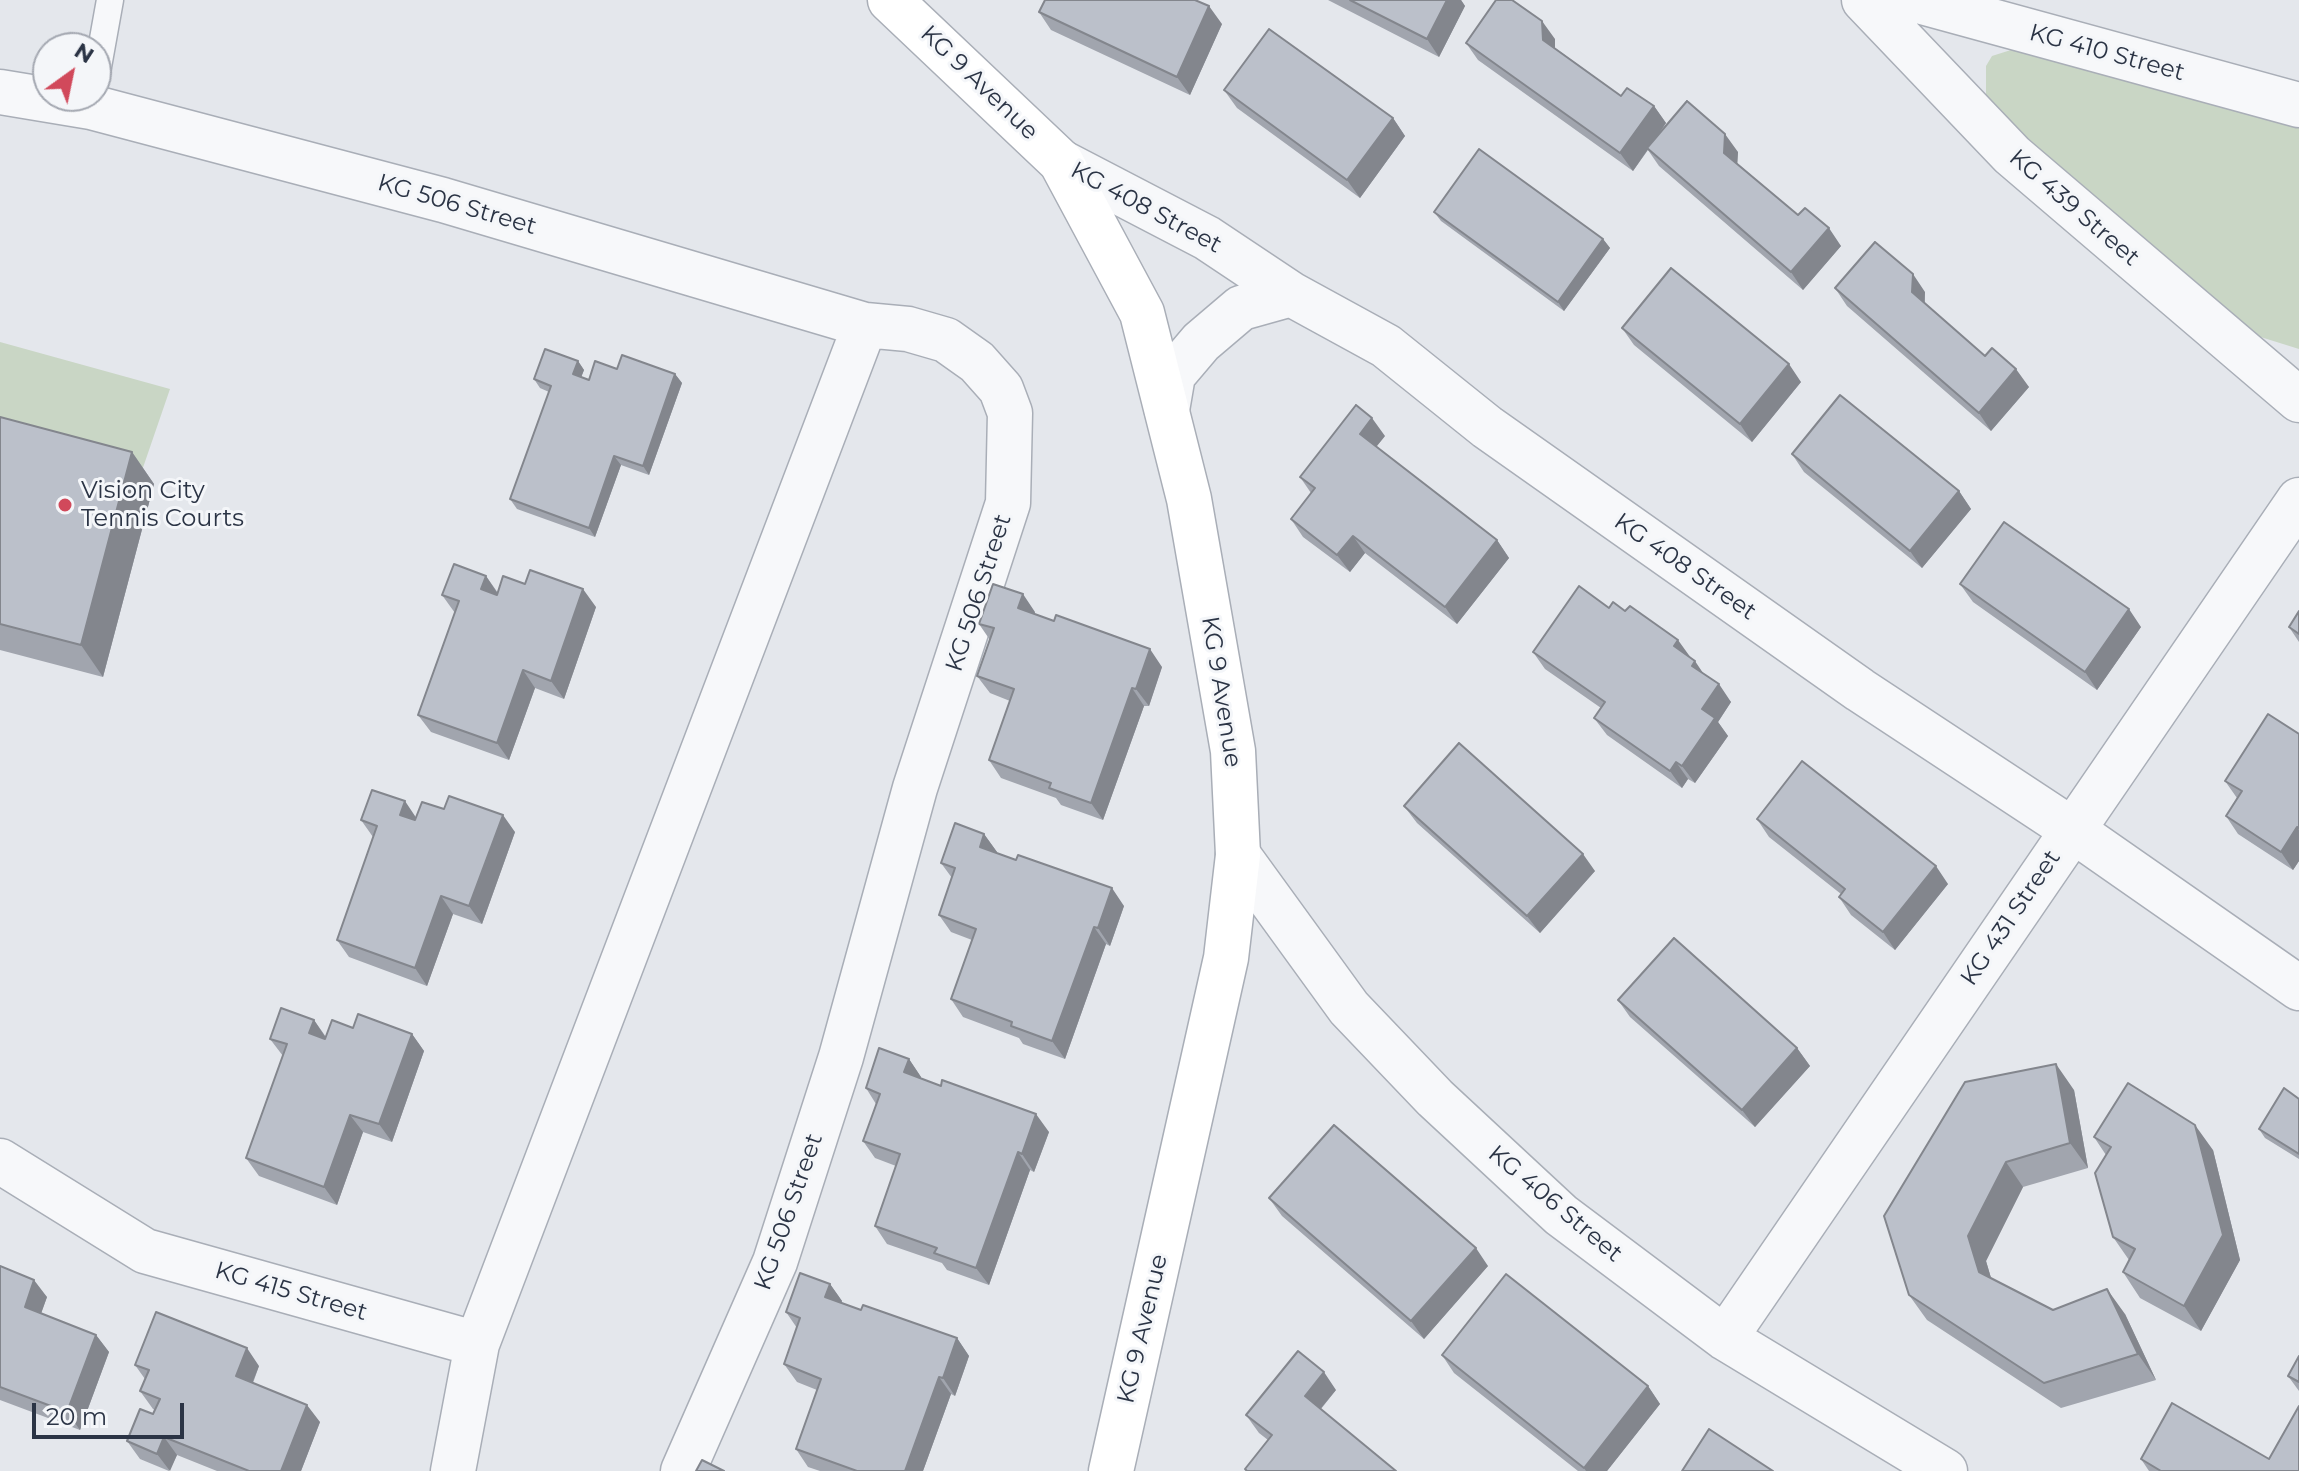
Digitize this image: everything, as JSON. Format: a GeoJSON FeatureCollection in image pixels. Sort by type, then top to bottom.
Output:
{"type":"FeatureCollection","features":[{"type":"Feature","properties":{"kind":"main road","name":"KG 9 Avenue"},"geometry":{"type":"LineString","coordinates":[[890,0],[1061,162],[1142,313],[1189,499],[1233,751],[1238,855],[1226,958],[1111,1471]]}},
{"type":"Feature","properties":{"kind":"street","name":"KG 439 Street"},"geometry":{"type":"LineString","coordinates":[[1864,0],[2012,155],[2299,400]]}},
{"type":"Feature","properties":{"kind":"street","name":"KG 410 Street"},"geometry":{"type":"LineString","coordinates":[[1915,0],[2299,105]]}},
{"type":"Feature","properties":{"kind":"street","name":"KG 506 Street"},"geometry":{"type":"LineString","coordinates":[[0,92],[32,93]]}},
{"type":"Feature","properties":{"kind":"street","name":"KG 506 Street"},"geometry":{"type":"LineString","coordinates":[[112,100],[865,325],[908,329],[946,340],[977,362],[1001,389],[1010,413],[1008,503],[915,788],[841,1057],[775,1262],[683,1471]]}},
{"type":"Feature","properties":{"kind":"street","name":"KG 408 Street"},"geometry":{"type":"LineString","coordinates":[[1061,162],[1207,238],[1291,294],[1386,346],[1487,427],[1860,690],[2071,829],[2299,988]]}},
{"type":"Feature","properties":{"kind":"street"},"geometry":{"type":"LineString","coordinates":[[1167,410],[1173,375],[1201,342],[1241,308],[1291,294]]}},
{"type":"Feature","properties":{"kind":"street"},"geometry":{"type":"LineString","coordinates":[[453,1471],[477,1344],[865,325]]}},
{"type":"Feature","properties":{"kind":"street","name":"KG 431 Street"},"geometry":{"type":"LineString","coordinates":[[1725,1338],[2299,500]]}},
{"type":"Feature","properties":{"kind":"street","name":"KG 406 Street"},"geometry":{"type":"LineString","coordinates":[[1238,855],[1349,1008],[1435,1098],[1561,1215],[1725,1338],[1945,1471]]}},
{"type":"Feature","properties":{"kind":"street","name":"KG 415 Street"},"geometry":{"type":"LineString","coordinates":[[0,1161],[145,1251],[477,1344]]}},
{"type":"Feature","properties":{"kind":"lane"},"geometry":{"type":"LineString","coordinates":[[104,32],[110,0]]}},
{"type":"Feature","properties":{"kind":"green space"},"geometry":{"type":"Polygon","coordinates":[[[2014,49],[2299,123],[2299,349],[2235,329],[1996,111],[1986,96],[1986,66],[1992,56],[2014,49]]]}},
{"type":"Feature","properties":{"kind":"green space","name":"Vision City Tennis Courts"},"geometry":{"type":"Polygon","coordinates":[[[0,342],[170,389],[82,645],[0,622],[0,342]]]}},
{"type":"Feature","properties":{"kind":"building"},"geometry":{"type":"Polygon","coordinates":[[[1045,0],[1195,0],[1209,6],[1177,77],[1039,12],[1045,0]]]}},
{"type":"Feature","properties":{"kind":"building"},"geometry":{"type":"Polygon","coordinates":[[[1350,0],[1447,0],[1427,39],[1350,0]]]}},
{"type":"Feature","properties":{"kind":"building"},"geometry":{"type":"Polygon","coordinates":[[[1496,0],[1512,0],[1542,21],[1543,40],[1621,96],[1627,88],[1654,106],[1620,153],[1466,43],[1496,0]]]}},
{"type":"Feature","properties":{"kind":"building"},"geometry":{"type":"Polygon","coordinates":[[[1269,29],[1393,118],[1347,180],[1224,90],[1269,29]]]}},
{"type":"Feature","properties":{"kind":"building"},"geometry":{"type":"Polygon","coordinates":[[[1687,101],[1725,134],[1724,153],[1798,215],[1805,208],[1829,228],[1791,272],[1647,148],[1687,101]]]}},
{"type":"Feature","properties":{"kind":"building"},"geometry":{"type":"Polygon","coordinates":[[[1479,149],[1603,239],[1558,302],[1434,212],[1479,149]]]}},
{"type":"Feature","properties":{"kind":"building"},"geometry":{"type":"Polygon","coordinates":[[[1875,242],[1913,274],[1912,292],[1985,356],[1992,348],[2016,369],[1979,413],[1835,288],[1875,242]]]}},
{"type":"Feature","properties":{"kind":"building"},"geometry":{"type":"Polygon","coordinates":[[[1671,268],[1789,364],[1740,424],[1622,328],[1671,268]]]}},
{"type":"Feature","properties":{"kind":"building"},"geometry":{"type":"Polygon","coordinates":[[[545,349],[578,361],[573,374],[589,380],[595,361],[617,369],[622,355],[675,374],[643,466],[614,456],[589,528],[510,499],[551,386],[534,379],[545,349]]]}},
{"type":"Feature","properties":{"kind":"building"},"geometry":{"type":"Polygon","coordinates":[[[1840,395],[1959,491],[1910,551],[1792,454],[1840,395]]]}},
{"type":"Feature","properties":{"kind":"building"},"geometry":{"type":"Polygon","coordinates":[[[1356,405],[1372,418],[1360,434],[1497,540],[1445,607],[1353,536],[1337,555],[1291,519],[1315,488],[1300,477],[1356,405]]]}},
{"type":"Feature","properties":{"kind":"building","name":"Vision City Tennis Courts"},"geometry":{"type":"Polygon","coordinates":[[[0,417],[132,452],[81,645],[0,624],[0,417]]]}},
{"type":"Feature","properties":{"kind":"building"},"geometry":{"type":"Polygon","coordinates":[[[2004,522],[2129,609],[2085,672],[1960,584],[2004,522]]]}},
{"type":"Feature","properties":{"kind":"building"},"geometry":{"type":"Polygon","coordinates":[[[454,564],[486,576],[481,589],[497,595],[503,576],[525,584],[530,570],[583,589],[551,681],[523,670],[497,743],[418,715],[459,601],[442,595],[454,564]]]}},
{"type":"Feature","properties":{"kind":"building"},"geometry":{"type":"Polygon","coordinates":[[[993,584],[1023,594],[1018,608],[1054,621],[1056,615],[1150,649],[1136,689],[1132,688],[1091,803],[1049,788],[1051,783],[989,760],[1014,689],[977,676],[994,628],[979,624],[993,584]]]}},
{"type":"Feature","properties":{"kind":"building"},"geometry":{"type":"Polygon","coordinates":[[[1579,586],[1609,608],[1613,602],[1625,611],[1630,606],[1678,640],[1674,646],[1695,661],[1692,666],[1719,684],[1702,709],[1715,718],[1682,766],[1676,762],[1670,771],[1594,718],[1605,702],[1533,652],[1579,586]]]}},
{"type":"Feature","properties":{"kind":"building"},"geometry":{"type":"Polygon","coordinates":[[[2299,611],[2299,634],[2289,627],[2299,611]]]}},
{"type":"Feature","properties":{"kind":"building"},"geometry":{"type":"Polygon","coordinates":[[[2268,714],[2299,734],[2299,828],[2281,852],[2226,816],[2242,791],[2225,781],[2268,714]]]}},
{"type":"Feature","properties":{"kind":"building"},"geometry":{"type":"Polygon","coordinates":[[[1459,743],[1583,854],[1527,916],[1404,806],[1459,743]]]}},
{"type":"Feature","properties":{"kind":"building"},"geometry":{"type":"Polygon","coordinates":[[[1802,761],[1936,866],[1883,932],[1839,897],[1845,889],[1757,819],[1802,761]]]}},
{"type":"Feature","properties":{"kind":"building"},"geometry":{"type":"Polygon","coordinates":[[[372,790],[405,801],[400,815],[415,820],[422,802],[444,809],[449,796],[503,815],[469,906],[441,896],[415,968],[337,940],[377,826],[361,820],[372,790]]]}},
{"type":"Feature","properties":{"kind":"building"},"geometry":{"type":"Polygon","coordinates":[[[955,823],[984,834],[980,847],[1016,860],[1018,855],[1112,888],[1098,928],[1094,927],[1052,1041],[951,999],[976,929],[939,915],[955,868],[941,863],[955,823]]]}},
{"type":"Feature","properties":{"kind":"building"},"geometry":{"type":"Polygon","coordinates":[[[1674,938],[1797,1048],[1742,1110],[1618,1000],[1674,938]]]}},
{"type":"Feature","properties":{"kind":"building"},"geometry":{"type":"Polygon","coordinates":[[[281,1008],[314,1020],[309,1033],[325,1039],[332,1020],[353,1028],[358,1014],[412,1034],[379,1124],[350,1115],[324,1187],[246,1158],[287,1044],[270,1039],[281,1008]]]}},
{"type":"Feature","properties":{"kind":"building"},"geometry":{"type":"Polygon","coordinates":[[[879,1048],[909,1059],[904,1072],[941,1086],[942,1080],[1036,1114],[1022,1154],[1018,1152],[976,1268],[934,1253],[937,1248],[875,1226],[900,1154],[863,1141],[880,1094],[866,1088],[879,1048]]]}},
{"type":"Feature","properties":{"kind":"building"},"geometry":{"type":"Polygon","coordinates":[[[2056,1064],[2070,1143],[2006,1162],[1968,1236],[1979,1272],[2053,1310],[2107,1289],[2138,1354],[2044,1383],[1909,1295],[1884,1216],[1965,1082],[2056,1064]]]}},
{"type":"Feature","properties":{"kind":"building"},"geometry":{"type":"Polygon","coordinates":[[[2128,1083],[2195,1125],[2223,1235],[2184,1306],[2123,1272],[2135,1249],[2113,1237],[2095,1173],[2111,1147],[2094,1137],[2128,1083]]]}},
{"type":"Feature","properties":{"kind":"building"},"geometry":{"type":"Polygon","coordinates":[[[2284,1088],[2299,1099],[2299,1154],[2259,1129],[2284,1088]]]}},
{"type":"Feature","properties":{"kind":"building"},"geometry":{"type":"Polygon","coordinates":[[[1334,1125],[1476,1248],[1411,1321],[1269,1198],[1334,1125]]]}},
{"type":"Feature","properties":{"kind":"building"},"geometry":{"type":"Polygon","coordinates":[[[0,1266],[34,1280],[25,1307],[96,1335],[67,1412],[0,1387],[0,1266]]]}},
{"type":"Feature","properties":{"kind":"building"},"geometry":{"type":"Polygon","coordinates":[[[800,1273],[830,1284],[825,1297],[861,1310],[863,1305],[957,1338],[943,1378],[939,1377],[905,1471],[857,1471],[796,1449],[821,1379],[784,1364],[800,1318],[786,1312],[800,1273]]]}},
{"type":"Feature","properties":{"kind":"building"},"geometry":{"type":"Polygon","coordinates":[[[1506,1274],[1648,1386],[1584,1468],[1442,1355],[1506,1274]]]}},
{"type":"Feature","properties":{"kind":"building"},"geometry":{"type":"Polygon","coordinates":[[[156,1312],[247,1348],[236,1376],[307,1405],[281,1471],[249,1471],[164,1437],[157,1454],[127,1441],[140,1409],[153,1414],[160,1399],[140,1391],[149,1370],[135,1365],[156,1312]]]}},
{"type":"Feature","properties":{"kind":"building"},"geometry":{"type":"Polygon","coordinates":[[[1298,1351],[1324,1372],[1305,1396],[1396,1471],[1245,1469],[1272,1435],[1246,1415],[1298,1351]]]}},
{"type":"Feature","properties":{"kind":"building"},"geometry":{"type":"Polygon","coordinates":[[[2299,1356],[2299,1382],[2288,1376],[2299,1356]]]}},
{"type":"Feature","properties":{"kind":"building"},"geometry":{"type":"Polygon","coordinates":[[[2172,1403],[2269,1459],[2299,1406],[2299,1471],[2161,1471],[2141,1459],[2172,1403]]]}},
{"type":"Feature","properties":{"kind":"building"},"geometry":{"type":"Polygon","coordinates":[[[1709,1429],[1773,1471],[1682,1471],[1709,1429]]]}},
{"type":"Feature","properties":{"kind":"building"},"geometry":{"type":"Polygon","coordinates":[[[702,1460],[724,1471],[696,1471],[702,1460]]]}},
{"type":"Feature","properties":{"kind":"place","name":"Vision City Tennis Courts"},"geometry":{"type":"Point","coordinates":[65,505]}}]}
